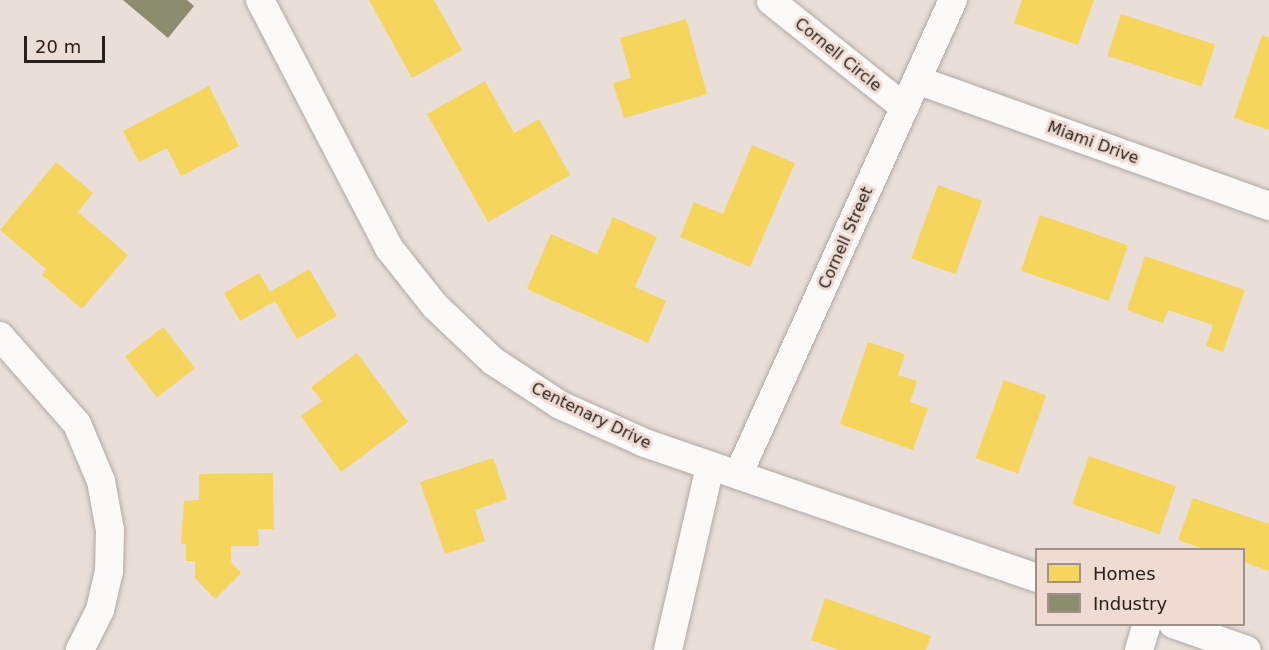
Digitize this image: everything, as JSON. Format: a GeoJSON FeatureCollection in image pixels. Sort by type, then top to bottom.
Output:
{"type":"FeatureCollection","features":[{"type":"Feature","properties":{"kind":"street","name":"Centenary Drive"},"geometry":{"type":"LineString","coordinates":[[260,0],[369,214],[401,265],[441,313],[486,356],[537,392],[635,439],[710,467],[1035,578]]}},
{"type":"Feature","properties":{"kind":"street","name":"Cornell Street"},"geometry":{"type":"LineString","coordinates":[[738,476],[953,0]]}},
{"type":"Feature","properties":{"kind":"street","name":"Cornell Circle"},"geometry":{"type":"LineString","coordinates":[[771,1],[905,108]]}},
{"type":"Feature","properties":{"kind":"street","name":"Miami Drive"},"geometry":{"type":"LineString","coordinates":[[917,80],[1269,206]]}},
{"type":"Feature","properties":{"kind":"street"},"geometry":{"type":"LineString","coordinates":[[0,336],[77,424],[101,481],[110,530],[110,571],[100,610],[80,650]]}},
{"type":"Feature","properties":{"kind":"street"},"geometry":{"type":"LineString","coordinates":[[668,650],[710,467]]}},
{"type":"Feature","properties":{"kind":"street"},"geometry":{"type":"LineString","coordinates":[[1138,650],[1146,626]]}},
{"type":"Feature","properties":{"kind":"street"},"geometry":{"type":"LineString","coordinates":[[1179,626],[1247,650]]}},
{"type":"Feature","properties":{"kind":"building: Homes"},"geometry":{"type":"Polygon","coordinates":[[[369,0],[434,0],[462,50],[412,78],[369,0]]]}},
{"type":"Feature","properties":{"kind":"building: Homes"},"geometry":{"type":"Polygon","coordinates":[[[1022,0],[1094,0],[1078,45],[1014,23],[1022,0]]]}},
{"type":"Feature","properties":{"kind":"building: Homes"},"geometry":{"type":"Polygon","coordinates":[[[1121,14],[1215,45],[1202,86],[1107,56],[1121,14]]]}},
{"type":"Feature","properties":{"kind":"building: Homes"},"geometry":{"type":"Polygon","coordinates":[[[686,19],[707,94],[624,118],[613,83],[631,78],[620,38],[686,19]]]}},
{"type":"Feature","properties":{"kind":"building: Homes"},"geometry":{"type":"Polygon","coordinates":[[[1262,35],[1269,38],[1269,130],[1234,118],[1262,35]]]}},
{"type":"Feature","properties":{"kind":"building: Homes"},"geometry":{"type":"Polygon","coordinates":[[[485,81],[514,133],[539,119],[570,175],[488,222],[427,114],[485,81]]]}},
{"type":"Feature","properties":{"kind":"building: Homes"},"geometry":{"type":"Polygon","coordinates":[[[209,86],[239,146],[181,176],[167,148],[139,162],[123,131],[209,86]]]}},
{"type":"Feature","properties":{"kind":"building: Homes"},"geometry":{"type":"Polygon","coordinates":[[[752,145],[795,163],[750,267],[680,237],[694,202],[723,214],[752,145]]]}},
{"type":"Feature","properties":{"kind":"building: Homes"},"geometry":{"type":"Polygon","coordinates":[[[56,162],[93,193],[78,212],[128,255],[82,309],[42,275],[46,269],[0,230],[56,162]]]}},
{"type":"Feature","properties":{"kind":"building: Homes"},"geometry":{"type":"Polygon","coordinates":[[[938,185],[982,201],[955,274],[911,258],[938,185]]]}},
{"type":"Feature","properties":{"kind":"building: Homes"},"geometry":{"type":"Polygon","coordinates":[[[1040,215],[1128,245],[1109,301],[1021,271],[1040,215]]]}},
{"type":"Feature","properties":{"kind":"building: Homes"},"geometry":{"type":"Polygon","coordinates":[[[613,217],[657,237],[635,287],[666,301],[648,343],[527,289],[551,234],[597,254],[613,217]]]}},
{"type":"Feature","properties":{"kind":"building: Homes"},"geometry":{"type":"Polygon","coordinates":[[[1145,256],[1245,290],[1223,352],[1206,346],[1213,325],[1168,310],[1163,323],[1127,310],[1145,256]]]}},
{"type":"Feature","properties":{"kind":"building: Homes"},"geometry":{"type":"Polygon","coordinates":[[[309,269],[337,316],[297,339],[275,301],[240,321],[224,293],[259,273],[270,292],[309,269]]]}},
{"type":"Feature","properties":{"kind":"building: Homes"},"geometry":{"type":"Polygon","coordinates":[[[163,327],[195,368],[157,398],[125,357],[163,327]]]}},
{"type":"Feature","properties":{"kind":"building: Homes"},"geometry":{"type":"Polygon","coordinates":[[[868,342],[905,354],[898,375],[917,381],[910,402],[928,408],[913,450],[840,424],[868,342]]]}},
{"type":"Feature","properties":{"kind":"building: Homes"},"geometry":{"type":"Polygon","coordinates":[[[357,353],[408,422],[341,472],[301,416],[322,401],[311,387],[357,353]]]}},
{"type":"Feature","properties":{"kind":"building: Homes"},"geometry":{"type":"Polygon","coordinates":[[[1004,380],[1046,395],[1018,473],[976,458],[1004,380]]]}},
{"type":"Feature","properties":{"kind":"building: Homes"},"geometry":{"type":"Polygon","coordinates":[[[1089,456],[1176,486],[1159,534],[1072,504],[1089,456]]]}},
{"type":"Feature","properties":{"kind":"building: Homes"},"geometry":{"type":"Polygon","coordinates":[[[493,458],[507,499],[475,510],[485,541],[445,554],[420,482],[493,458]]]}},
{"type":"Feature","properties":{"kind":"building: Homes"},"geometry":{"type":"Polygon","coordinates":[[[273,473],[274,529],[258,529],[259,546],[231,546],[231,562],[241,573],[215,599],[195,578],[195,561],[186,561],[186,544],[181,544],[184,501],[199,500],[199,474],[273,473]]]}},
{"type":"Feature","properties":{"kind":"building: Homes"},"geometry":{"type":"Polygon","coordinates":[[[1193,498],[1269,524],[1269,571],[1245,562],[1245,548],[1201,548],[1178,540],[1193,498]]]}},
{"type":"Feature","properties":{"kind":"building: Homes"},"geometry":{"type":"Polygon","coordinates":[[[825,598],[931,636],[926,650],[839,650],[811,640],[825,598]]]}},
{"type":"Feature","properties":{"kind":"building: Industry"},"geometry":{"type":"Polygon","coordinates":[[[123,0],[187,0],[194,6],[168,38],[123,0]]]}}]}
